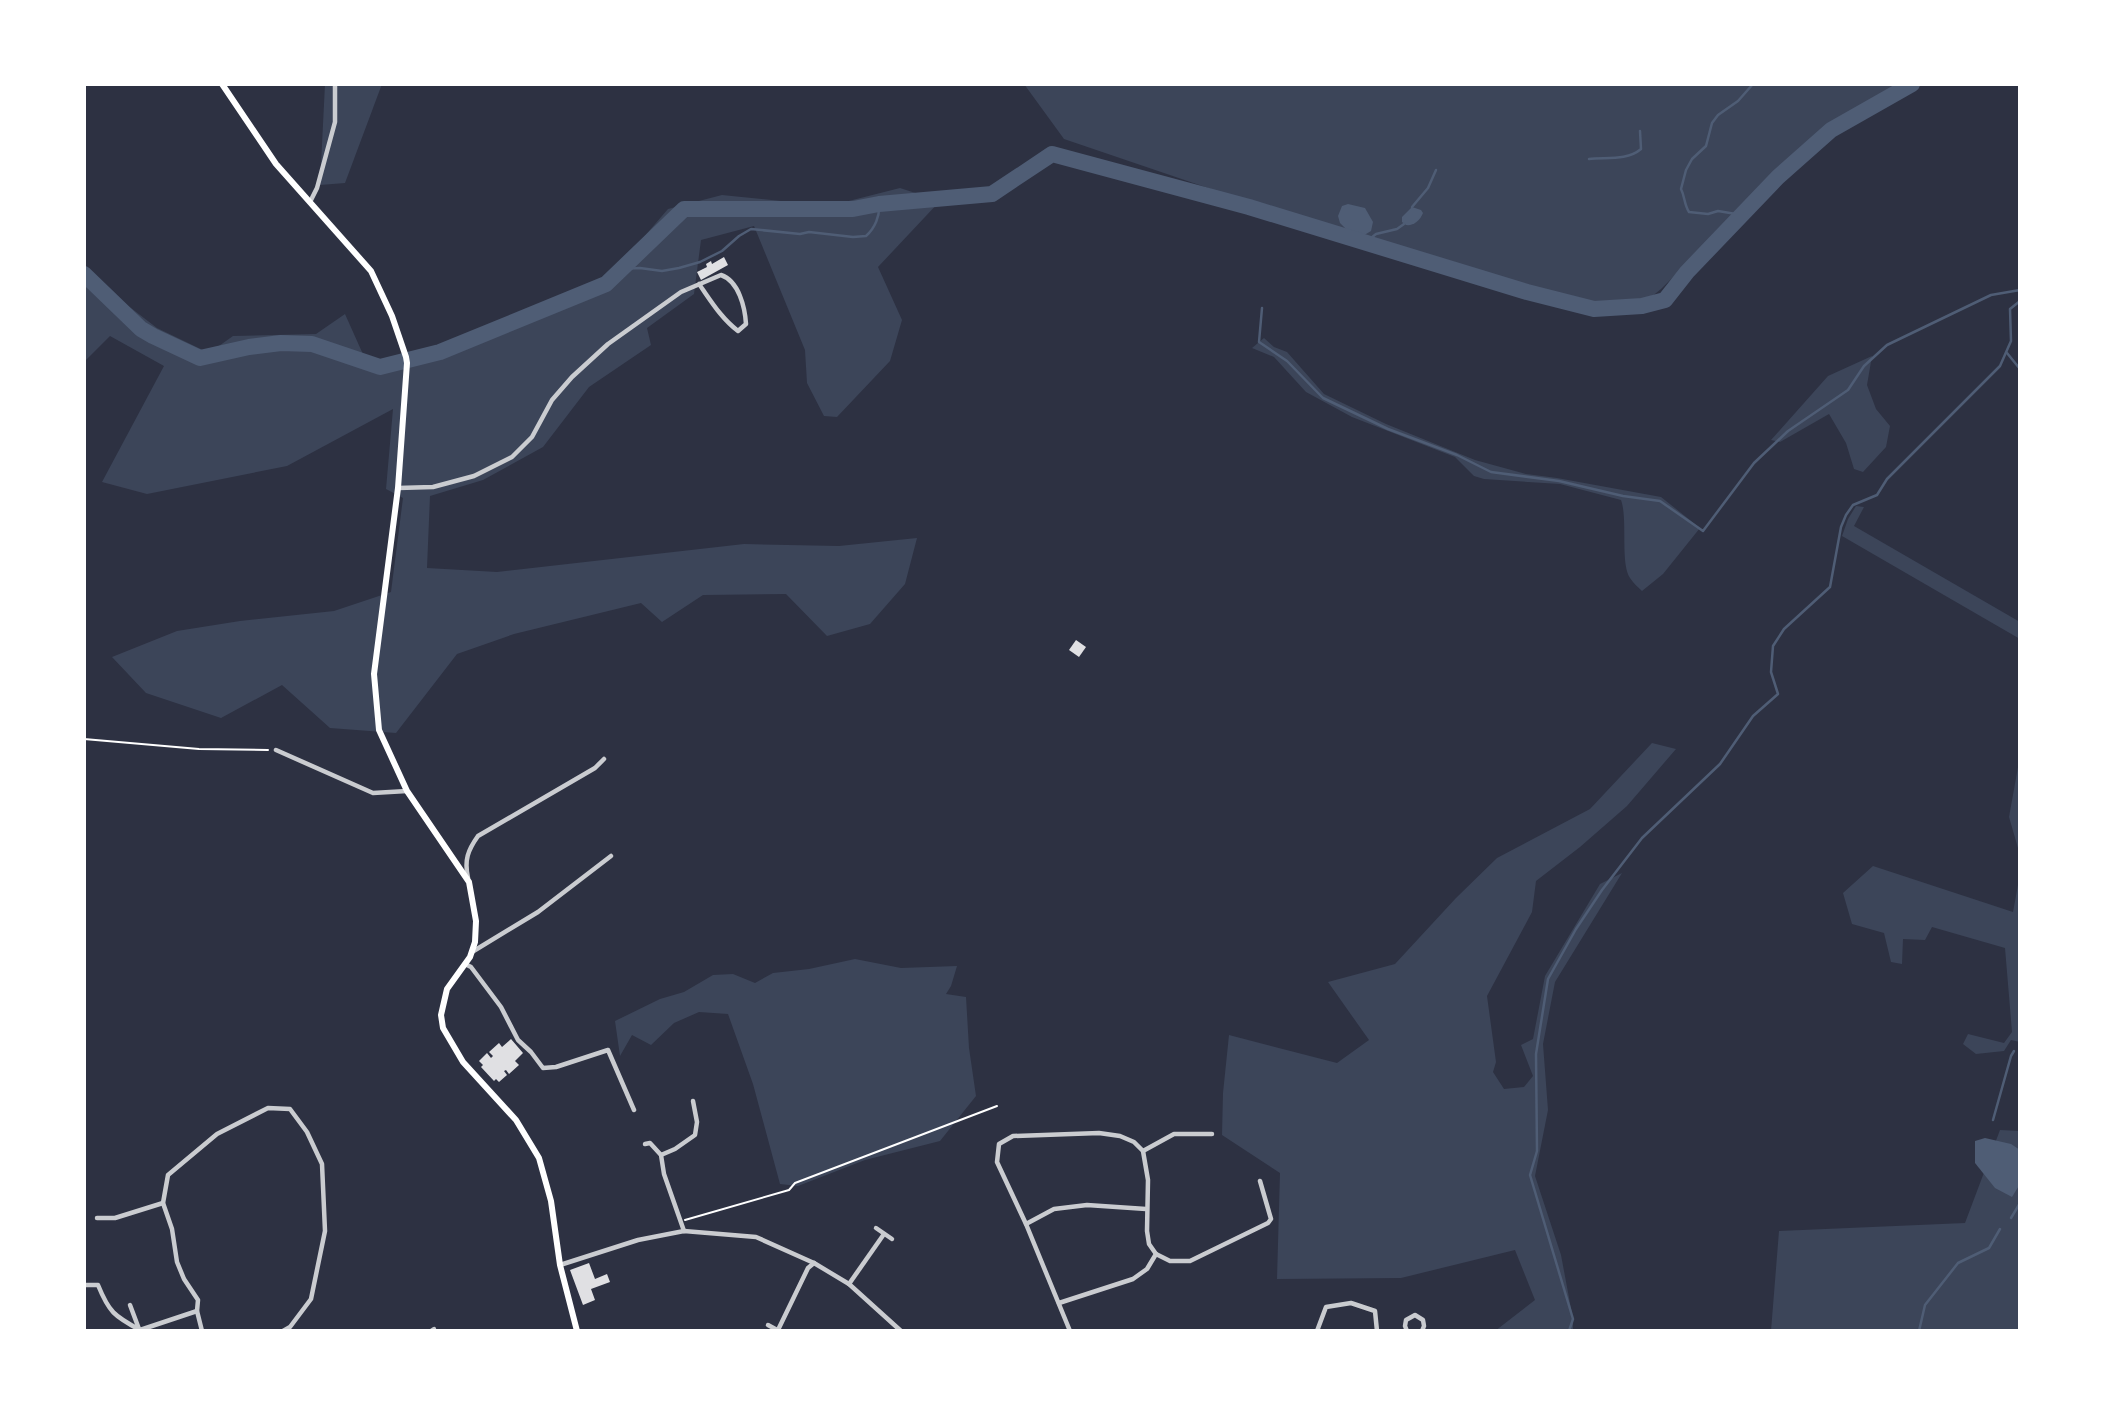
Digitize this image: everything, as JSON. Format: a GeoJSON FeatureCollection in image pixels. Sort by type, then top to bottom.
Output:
{"type":"FeatureCollection","features":[{"type":"Feature","properties":{"kind":"main road"},"geometry":{"type":"LineString","coordinates":[[222,84],[276,164],[371,271],[392,316],[407,360],[398,488],[374,674],[379,730],[407,791],[469,882],[476,921],[475,942],[465,964],[447,989],[441,1015],[443,1028],[463,1062],[516,1120],[539,1158],[551,1201],[560,1265],[577,1331]]}},
{"type":"Feature","properties":{"kind":"street"},"geometry":{"type":"LineString","coordinates":[[310,201],[317,188],[335,122],[335,84]]}},
{"type":"Feature","properties":{"kind":"street"},"geometry":{"type":"LineString","coordinates":[[398,488],[433,487],[474,476],[512,457],[532,437],[552,400],[572,377],[608,344],[681,292],[699,284],[721,275],[729,278],[738,292],[746,324],[738,331],[723,318],[699,284]]}},
{"type":"Feature","properties":{"kind":"street"},"geometry":{"type":"LineString","coordinates":[[276,750],[373,793],[407,791]]}},
{"type":"Feature","properties":{"kind":"street"},"geometry":{"type":"LineString","coordinates":[[469,882],[466,867],[468,850],[478,836],[595,768],[604,759]]}},
{"type":"Feature","properties":{"kind":"street"},"geometry":{"type":"LineString","coordinates":[[472,952],[538,912],[611,856]]}},
{"type":"Feature","properties":{"kind":"street"},"geometry":{"type":"LineString","coordinates":[[465,964],[471,967],[494,997],[518,1040],[543,1068],[556,1067],[608,1050],[634,1110]]}},
{"type":"Feature","properties":{"kind":"street"},"geometry":{"type":"LineString","coordinates":[[661,1154],[675,1149],[695,1135],[697,1122],[693,1101]]}},
{"type":"Feature","properties":{"kind":"street"},"geometry":{"type":"LineString","coordinates":[[202,1331],[197,1311],[198,1300],[177,1262],[172,1229],[163,1203],[168,1175],[217,1134],[268,1108],[290,1109],[307,1132],[322,1164],[325,1231],[311,1299],[283,1331]]}},
{"type":"Feature","properties":{"kind":"street"},"geometry":{"type":"LineString","coordinates":[[1070,1331],[997,1162],[999,1144],[1013,1136],[1099,1133],[1120,1136],[1134,1142],[1143,1151],[1147,1180],[1149,1244],[1157,1254],[1170,1261],[1190,1261],[1268,1223],[1270,1219],[1260,1181]]}},
{"type":"Feature","properties":{"kind":"street"},"geometry":{"type":"LineString","coordinates":[[1143,1151],[1174,1133],[1212,1134]]}},
{"type":"Feature","properties":{"kind":"street"},"geometry":{"type":"LineString","coordinates":[[645,1144],[650,1143],[661,1154],[664,1174],[684,1230]]}},
{"type":"Feature","properties":{"kind":"street"},"geometry":{"type":"LineString","coordinates":[[97,1218],[115,1218],[163,1203]]}},
{"type":"Feature","properties":{"kind":"street"},"geometry":{"type":"LineString","coordinates":[[1026,1224],[1054,1209],[1087,1205],[1146,1209]]}},
{"type":"Feature","properties":{"kind":"street"},"geometry":{"type":"LineString","coordinates":[[876,1228],[892,1239]]}},
{"type":"Feature","properties":{"kind":"street"},"geometry":{"type":"LineString","coordinates":[[560,1265],[638,1240],[684,1230],[756,1237],[814,1263],[849,1284],[901,1331]]}},
{"type":"Feature","properties":{"kind":"street"},"geometry":{"type":"LineString","coordinates":[[849,1284],[884,1234]]}},
{"type":"Feature","properties":{"kind":"street"},"geometry":{"type":"LineString","coordinates":[[1059,1303],[1133,1279],[1147,1269],[1157,1254]]}},
{"type":"Feature","properties":{"kind":"street"},"geometry":{"type":"LineString","coordinates":[[804,1259],[808,1268]]}},
{"type":"Feature","properties":{"kind":"street"},"geometry":{"type":"LineString","coordinates":[[768,1325],[779,1331],[808,1268],[814,1263]]}},
{"type":"Feature","properties":{"kind":"street"},"geometry":{"type":"LineString","coordinates":[[84,1285],[98,1285],[108,1309],[138,1330]]}},
{"type":"Feature","properties":{"kind":"street"},"geometry":{"type":"LineString","coordinates":[[1317,1331],[1326,1307],[1351,1303],[1375,1311],[1377,1331]]}},
{"type":"Feature","properties":{"kind":"street"},"geometry":{"type":"LineString","coordinates":[[130,1305],[138,1330]]}},
{"type":"Feature","properties":{"kind":"street"},"geometry":{"type":"LineString","coordinates":[[138,1330],[197,1311]]}},
{"type":"Feature","properties":{"kind":"street"},"geometry":{"type":"LineString","coordinates":[[1407,1331],[1406,1320],[1415,1315],[1423,1320],[1422,1331]]}},
{"type":"Feature","properties":{"kind":"path"},"geometry":{"type":"LineString","coordinates":[[84,739],[199,749],[276,750]]}},
{"type":"Feature","properties":{"kind":"path"},"geometry":{"type":"LineString","coordinates":[[681,1221],[789,1190],[795,1183],[997,1106]]}},
{"type":"Feature","properties":{"kind":"shaded area"},"geometry":{"type":"Polygon","coordinates":[[[325,84],[382,84],[345,183],[320,185],[325,84]]]}},
{"type":"Feature","properties":{"kind":"shaded area"},"geometry":{"type":"Polygon","coordinates":[[[1024,84],[1901,84],[1829,124],[1650,298],[1632,303],[1592,305],[1405,255],[1064,139],[1024,84]]]}},
{"type":"Feature","properties":{"kind":"shaded area"},"geometry":{"type":"Polygon","coordinates":[[[900,188],[940,201],[878,267],[902,320],[890,361],[837,417],[824,416],[807,383],[805,350],[754,226],[701,240],[694,294],[647,328],[651,345],[589,387],[543,447],[483,480],[430,496],[427,568],[497,572],[744,544],[839,546],[917,538],[905,584],[870,624],[827,636],[786,594],[703,595],[662,622],[641,603],[514,634],[457,654],[396,733],[330,728],[282,685],[221,718],[146,693],[112,657],[177,631],[334,611],[391,592],[403,498],[386,489],[393,409],[287,466],[147,494],[102,482],[164,366],[110,336],[84,362],[84,272],[157,328],[209,353],[233,336],[316,334],[345,314],[366,361],[417,355],[612,274],[668,209],[722,195],[829,206],[900,188]]]}},
{"type":"Feature","properties":{"kind":"shaded area"},"geometry":{"type":"Polygon","coordinates":[[[1348,204],[1365,208],[1373,222],[1371,231],[1352,235],[1340,223],[1338,216],[1342,206],[1348,204]]]}},
{"type":"Feature","properties":{"kind":"shaded area"},"geometry":{"type":"Polygon","coordinates":[[[1412,207],[1423,213],[1416,222],[1406,225],[1402,222],[1402,217],[1412,207]]]}},
{"type":"Feature","properties":{"kind":"shaded area"},"geometry":{"type":"Polygon","coordinates":[[[1264,338],[1274,347],[1287,352],[1324,394],[1386,424],[1475,460],[1526,474],[1661,497],[1700,528],[1663,574],[1642,591],[1631,580],[1627,571],[1621,500],[1560,484],[1474,476],[1455,457],[1352,417],[1306,392],[1274,357],[1252,348],[1264,338]]]}},
{"type":"Feature","properties":{"kind":"shaded area"},"geometry":{"type":"Polygon","coordinates":[[[1872,356],[1867,385],[1876,409],[1890,426],[1886,447],[1863,472],[1854,469],[1846,443],[1829,414],[1780,442],[1771,440],[1828,376],[1872,356]]]}},
{"type":"Feature","properties":{"kind":"shaded area"},"geometry":{"type":"Polygon","coordinates":[[[1856,506],[1864,507],[1854,526],[2020,622],[2020,639],[1842,536],[1856,506]]]}},
{"type":"Feature","properties":{"kind":"shaded area"},"geometry":{"type":"Polygon","coordinates":[[[1652,743],[1676,749],[1627,806],[1536,881],[1532,912],[1487,996],[1496,1062],[1493,1072],[1504,1089],[1524,1087],[1533,1076],[1521,1045],[1533,1039],[1545,976],[1600,884],[1622,873],[1555,982],[1543,1044],[1548,1110],[1535,1176],[1561,1255],[1573,1331],[1495,1331],[1535,1300],[1515,1250],[1401,1278],[1277,1279],[1280,1173],[1222,1135],[1229,1035],[1337,1063],[1369,1040],[1328,982],[1395,964],[1497,858],[1590,809],[1652,743]]]}},
{"type":"Feature","properties":{"kind":"shaded area"},"geometry":{"type":"Polygon","coordinates":[[[2020,756],[2020,855],[2009,817],[2020,756]]]}},
{"type":"Feature","properties":{"kind":"shaded area"},"geometry":{"type":"Polygon","coordinates":[[[1873,866],[2013,912],[2020,874],[2020,1042],[2011,1040],[2004,1051],[1976,1054],[1963,1044],[1968,1034],[2004,1043],[2012,1032],[2005,948],[1932,927],[1925,940],[1903,939],[1902,964],[1891,962],[1884,933],[1852,924],[1843,893],[1873,866]]]}},
{"type":"Feature","properties":{"kind":"shaded area"},"geometry":{"type":"Polygon","coordinates":[[[855,959],[901,968],[957,966],[946,994],[966,997],[969,1048],[976,1096],[940,1141],[865,1160],[798,1186],[780,1184],[753,1084],[728,1014],[699,1012],[674,1023],[651,1045],[632,1035],[620,1056],[615,1021],[660,999],[684,992],[713,975],[733,974],[755,983],[773,973],[809,969],[855,959]]]}},
{"type":"Feature","properties":{"kind":"shaded area"},"geometry":{"type":"Polygon","coordinates":[[[2000,1130],[2020,1131],[2020,1331],[1771,1331],[1779,1231],[1965,1223],[2000,1130]]]}},
{"type":"Feature","properties":{"kind":"shaded area"},"geometry":{"type":"Polygon","coordinates":[[[1985,1138],[2011,1144],[2020,1150],[2020,1184],[2012,1197],[1995,1188],[1975,1163],[1975,1141],[1985,1138]]]}},
{"type":"Feature","properties":{"kind":"building"},"geometry":{"type":"Polygon","coordinates":[[[724,257],[728,265],[701,280],[697,272],[707,267],[706,264],[711,261],[712,264],[724,257]]]}},
{"type":"Feature","properties":{"kind":"building"},"geometry":{"type":"Polygon","coordinates":[[[1076,640],[1086,647],[1079,657],[1069,650],[1076,640]]]}},
{"type":"Feature","properties":{"kind":"building"},"geometry":{"type":"Polygon","coordinates":[[[511,1039],[523,1053],[515,1061],[519,1065],[509,1074],[504,1071],[507,1075],[499,1082],[496,1079],[494,1081],[479,1061],[487,1053],[491,1058],[493,1056],[489,1052],[499,1043],[502,1047],[511,1039]]]}},
{"type":"Feature","properties":{"kind":"building"},"geometry":{"type":"Polygon","coordinates":[[[589,1263],[595,1279],[607,1274],[610,1282],[591,1289],[595,1300],[583,1305],[570,1270],[589,1263]]]}},
{"type":"Feature","properties":{"kind":"waterway"},"geometry":{"type":"LineString","coordinates":[[1742,215],[1718,211],[1708,214],[1689,212],[1681,189],[1692,159],[1706,146],[1712,123],[1753,84]]}},
{"type":"Feature","properties":{"kind":"waterway"},"geometry":{"type":"LineString","coordinates":[[84,274],[141,329],[200,358],[249,347],[281,343],[312,344],[380,367],[440,352],[606,284],[684,209],[853,209],[879,204],[992,194],[1052,154],[1249,207],[1527,292],[1594,309],[1642,306],[1665,300],[1687,272],[1778,177],[1831,130],[1912,84]]}},
{"type":"Feature","properties":{"kind":"waterway"},"geometry":{"type":"LineString","coordinates":[[1589,159],[1623,157],[1635,153],[1641,149],[1640,131]]}},
{"type":"Feature","properties":{"kind":"waterway"},"geometry":{"type":"LineString","coordinates":[[1412,207],[1428,188],[1436,170]]}},
{"type":"Feature","properties":{"kind":"waterway"},"geometry":{"type":"LineString","coordinates":[[621,269],[662,271],[700,262],[722,251],[751,229],[866,236],[876,222],[879,204]]}},
{"type":"Feature","properties":{"kind":"waterway"},"geometry":{"type":"LineString","coordinates":[[1366,242],[1376,234],[1397,229],[1404,224]]}},
{"type":"Feature","properties":{"kind":"waterway"},"geometry":{"type":"LineString","coordinates":[[1262,308],[1259,342],[1287,361],[1323,398],[1388,429],[1457,455],[1491,472],[1559,481],[1623,496],[1660,501],[1703,531],[1754,463],[1788,431],[1848,390],[1864,366],[1887,345],[1991,295],[2020,290]]}},
{"type":"Feature","properties":{"kind":"waterway"},"geometry":{"type":"LineString","coordinates":[[1569,1331],[1573,1319],[1530,1175],[1537,1151],[1536,1054],[1548,979],[1576,929],[1642,838],[1720,764],[1753,716],[1778,694],[1771,672],[1773,646],[1784,629],[1830,587],[1841,527],[1846,515],[1853,505],[1877,495],[1887,479],[2000,366],[2011,341],[2010,309],[2020,301]]}},
{"type":"Feature","properties":{"kind":"waterway"},"geometry":{"type":"LineString","coordinates":[[2007,353],[2020,369]]}},
{"type":"Feature","properties":{"kind":"waterway"},"geometry":{"type":"LineString","coordinates":[[1993,1120],[2014,1051]]}},
{"type":"Feature","properties":{"kind":"waterway"},"geometry":{"type":"LineString","coordinates":[[2011,1218],[2020,1203]]}},
{"type":"Feature","properties":{"kind":"waterway"},"geometry":{"type":"LineString","coordinates":[[1919,1331],[1925,1305],[1958,1263],[1989,1248],[2000,1229]]}}]}
